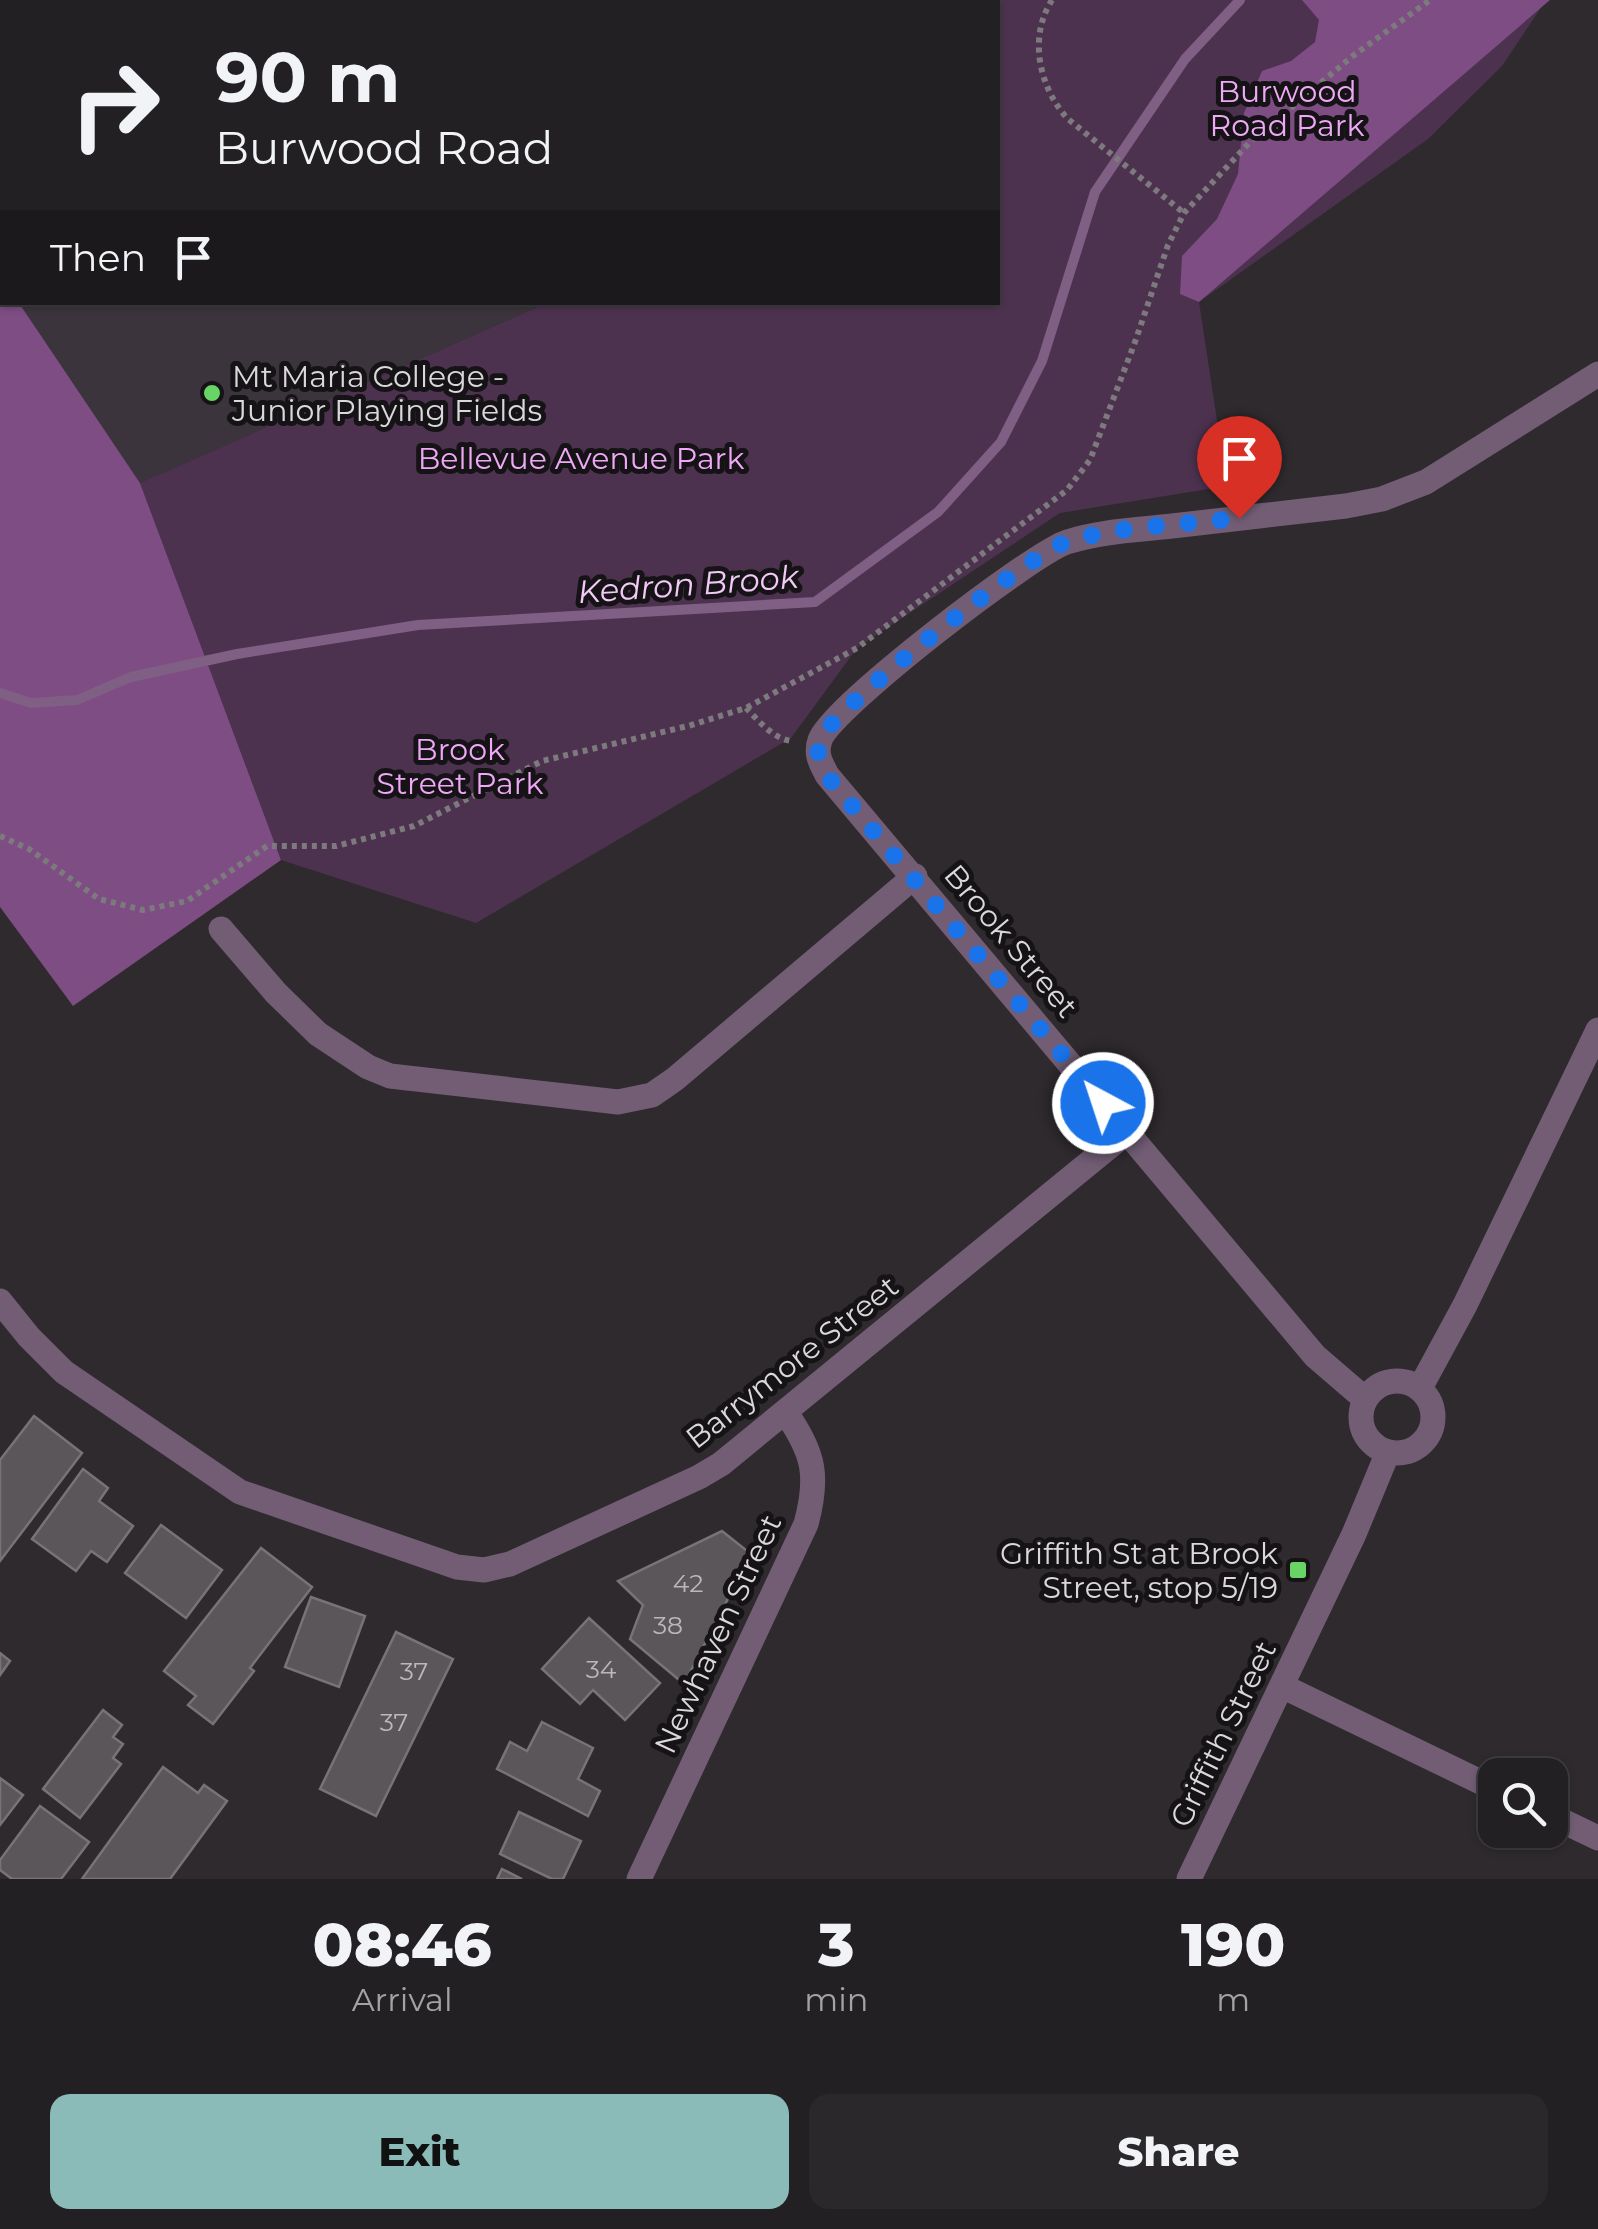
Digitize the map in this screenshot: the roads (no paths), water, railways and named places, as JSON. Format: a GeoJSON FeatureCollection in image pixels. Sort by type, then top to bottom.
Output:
{"type":"FeatureCollection","features":[{"type":"Feature","properties":{"kind":"street","name":"Brook Street"},"geometry":{"type":"LineString","coordinates":[[1365,1399],[1315,1356],[827,776],[818,756],[819,742],[846,708],[1042,553],[1096,534],[1382,499],[1426,482],[1598,374]]}},
{"type":"Feature","properties":{"kind":"street"},"geometry":{"type":"LineString","coordinates":[[221,929],[318,1034],[368,1068],[413,1080],[618,1102],[652,1095],[674,1079],[914,876]]}},
{"type":"Feature","properties":{"kind":"street"},"geometry":{"type":"LineString","coordinates":[[1420,1388],[1598,1030]]}},
{"type":"Feature","properties":{"kind":"street","name":"Barrymore Street"},"geometry":{"type":"LineString","coordinates":[[0,1301],[64,1372],[240,1492],[470,1569],[510,1564],[699,1477],[786,1413],[1127,1132]]}},
{"type":"Feature","properties":{"kind":"street"},"geometry":{"type":"LineString","coordinates":[[1411,1382],[1420,1388],[1432,1408],[1430,1433],[1412,1449],[1388,1452],[1378,1448],[1364,1432],[1365,1399],[1380,1384],[1411,1382]]}},
{"type":"Feature","properties":{"kind":"street","name":"Newhaven Street"},"geometry":{"type":"LineString","coordinates":[[639,1879],[806,1524],[813,1486],[810,1452],[786,1413]]}},
{"type":"Feature","properties":{"kind":"street","name":"Griffith Street"},"geometry":{"type":"LineString","coordinates":[[1188,1879],[1354,1534],[1388,1452]]}},
{"type":"Feature","properties":{"kind":"street"},"geometry":{"type":"LineString","coordinates":[[1282,1686],[1478,1781]]}},
{"type":"Feature","properties":{"kind":"street"},"geometry":{"type":"LineString","coordinates":[[1568,1824],[1598,1838]]}},
{"type":"Feature","properties":{"kind":"waterway","name":"Kedron Brook"},"geometry":{"type":"LineString","coordinates":[[0,693],[31,703],[77,700],[131,677],[237,654],[418,625],[815,602],[938,512],[1001,442],[1042,361],[1095,192],[1185,59],[1240,0]]}},
{"type":"Feature","properties":{"kind":"place","name":"Mt Maria College - Junior Playing Fields"},"geometry":{"type":"Point","coordinates":[212,393]}},
{"type":"Feature","properties":{"kind":"place","name":"Griffith St at Brook Street, stop 5/19"},"geometry":{"type":"Point","coordinates":[1298,1570]}},
{"type":"Feature","properties":{"kind":"park label","name":"Burwood Road Park"},"geometry":{"type":"Point","coordinates":[1287,108]}},
{"type":"Feature","properties":{"kind":"park label","name":"Bellevue Avenue Park"},"geometry":{"type":"Point","coordinates":[581,458]}},
{"type":"Feature","properties":{"kind":"park label","name":"Brook Street Park"},"geometry":{"type":"Point","coordinates":[460,766]}}]}
